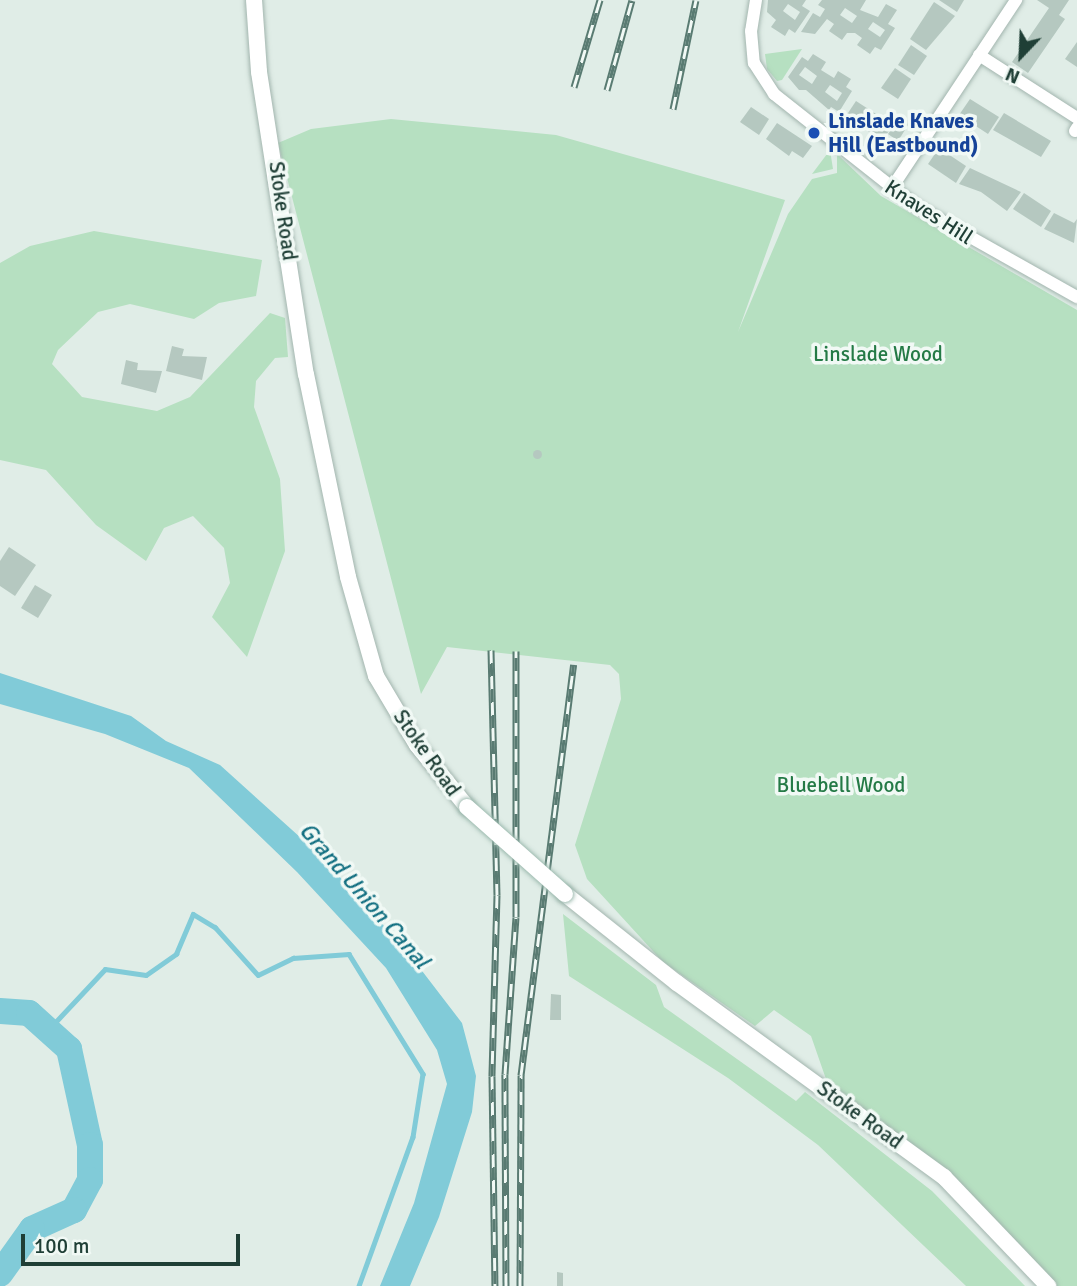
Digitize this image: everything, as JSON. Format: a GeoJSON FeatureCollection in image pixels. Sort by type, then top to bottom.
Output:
{"type":"FeatureCollection","features":[{"type":"Feature","properties":{"kind":"street","name":"Stoke Road"},"geometry":{"type":"LineString","coordinates":[[254,0],[259,72],[306,374],[348,577],[376,676],[416,745],[467,807],[565,894],[677,983],[944,1177],[1048,1286]]}},
{"type":"Feature","properties":{"kind":"street","name":"Knaves Hill"},"geometry":{"type":"LineString","coordinates":[[756,0],[751,31],[758,75],[774,94],[891,189],[989,250],[1077,297]]}},
{"type":"Feature","properties":{"kind":"street"},"geometry":{"type":"LineString","coordinates":[[891,189],[1016,0]]}},
{"type":"Feature","properties":{"kind":"street"},"geometry":{"type":"LineString","coordinates":[[979,55],[1076,126]]}},
{"type":"Feature","properties":{"kind":"green space"},"geometry":{"type":"Polygon","coordinates":[[[802,49],[782,80],[777,81],[767,69],[765,54],[802,49]]]}},
{"type":"Feature","properties":{"kind":"green space"},"geometry":{"type":"Polygon","coordinates":[[[391,119],[556,135],[785,200],[738,332],[788,214],[812,179],[837,173],[837,154],[881,196],[1077,310],[1077,1286],[1057,1286],[948,1172],[827,1082],[811,1036],[774,1010],[755,1026],[663,962],[587,879],[575,845],[621,699],[619,674],[610,665],[447,647],[421,694],[278,143],[311,129],[391,119]]]}},
{"type":"Feature","properties":{"kind":"green space"},"geometry":{"type":"Polygon","coordinates":[[[830,150],[833,169],[812,174],[830,150]]]}},
{"type":"Feature","properties":{"kind":"green space"},"geometry":{"type":"Polygon","coordinates":[[[94,231],[262,260],[256,296],[219,303],[194,319],[130,304],[98,312],[58,350],[52,364],[82,397],[157,411],[190,397],[270,313],[285,318],[288,357],[275,358],[256,381],[254,407],[280,479],[285,551],[247,657],[212,617],[230,583],[224,548],[193,516],[164,528],[146,561],[96,525],[46,470],[0,460],[0,263],[30,246],[94,231]]]}},
{"type":"Feature","properties":{"kind":"green space"},"geometry":{"type":"Polygon","coordinates":[[[563,914],[656,985],[664,1007],[796,1101],[805,1092],[932,1191],[1025,1286],[966,1286],[818,1145],[728,1078],[569,976],[563,914]]]}},
{"type":"Feature","properties":{"kind":"water"},"geometry":{"type":"Polygon","coordinates":[[[0,673],[131,716],[166,741],[220,765],[321,856],[406,950],[462,1023],[476,1076],[472,1112],[439,1217],[410,1286],[380,1286],[414,1203],[447,1084],[437,1050],[386,968],[297,872],[189,768],[105,734],[0,704],[0,673]]]}},
{"type":"Feature","properties":{"kind":"building"},"geometry":{"type":"Polygon","coordinates":[[[768,0],[806,0],[802,6],[810,11],[795,33],[789,29],[785,36],[771,27],[776,20],[767,12],[768,0]],[[788,4],[783,11],[795,20],[800,12],[788,4]]]}},
{"type":"Feature","properties":{"kind":"building"},"geometry":{"type":"Polygon","coordinates":[[[822,0],[866,0],[860,10],[878,17],[886,4],[897,10],[888,24],[895,28],[881,50],[875,47],[870,54],[857,45],[862,38],[855,33],[847,33],[842,40],[829,31],[834,24],[827,19],[815,34],[801,32],[813,13],[820,17],[825,9],[818,5],[822,0]],[[845,8],[840,15],[852,23],[857,16],[845,8]],[[873,22],[868,29],[880,37],[885,30],[873,22]]]}},
{"type":"Feature","properties":{"kind":"building"},"geometry":{"type":"Polygon","coordinates":[[[939,0],[964,0],[957,12],[939,0]]]}},
{"type":"Feature","properties":{"kind":"building"},"geometry":{"type":"Polygon","coordinates":[[[1037,0],[1069,0],[1059,15],[1065,19],[1028,73],[1012,62],[1049,8],[1037,0]]]}},
{"type":"Feature","properties":{"kind":"building"},"geometry":{"type":"Polygon","coordinates":[[[934,2],[955,16],[926,50],[910,39],[934,2]]]}},
{"type":"Feature","properties":{"kind":"building"},"geometry":{"type":"Polygon","coordinates":[[[1077,42],[1077,67],[1065,59],[1077,42]]]}},
{"type":"Feature","properties":{"kind":"building"},"geometry":{"type":"Polygon","coordinates":[[[911,45],[927,56],[914,75],[898,65],[911,45]]]}},
{"type":"Feature","properties":{"kind":"building"},"geometry":{"type":"Polygon","coordinates":[[[813,54],[826,62],[821,70],[834,78],[838,71],[851,79],[846,87],[852,91],[839,112],[831,107],[829,110],[806,90],[799,90],[788,77],[802,57],[808,61],[813,54]],[[805,67],[799,75],[812,84],[817,76],[805,67]],[[830,85],[825,92],[837,101],[842,93],[830,85]]]}},
{"type":"Feature","properties":{"kind":"building"},"geometry":{"type":"Polygon","coordinates":[[[895,68],[911,79],[898,99],[881,88],[895,68]]]}},
{"type":"Feature","properties":{"kind":"building"},"geometry":{"type":"Polygon","coordinates":[[[970,99],[999,117],[988,134],[959,115],[970,99]]]}},
{"type":"Feature","properties":{"kind":"building"},"geometry":{"type":"Polygon","coordinates":[[[856,101],[893,125],[882,141],[846,116],[856,101]]]}},
{"type":"Feature","properties":{"kind":"building"},"geometry":{"type":"Polygon","coordinates":[[[751,107],[769,119],[759,135],[740,122],[751,107]]]}},
{"type":"Feature","properties":{"kind":"building"},"geometry":{"type":"Polygon","coordinates":[[[1004,113],[1051,141],[1041,157],[993,130],[1004,113]]]}},
{"type":"Feature","properties":{"kind":"building"},"geometry":{"type":"Polygon","coordinates":[[[901,115],[910,122],[898,141],[888,134],[901,115]]]}},
{"type":"Feature","properties":{"kind":"building"},"geometry":{"type":"Polygon","coordinates":[[[777,123],[812,146],[803,158],[792,151],[789,156],[766,139],[777,123]]]}},
{"type":"Feature","properties":{"kind":"building"},"geometry":{"type":"Polygon","coordinates":[[[939,148],[966,166],[956,183],[928,164],[939,148]]]}},
{"type":"Feature","properties":{"kind":"building"},"geometry":{"type":"Polygon","coordinates":[[[970,168],[1021,192],[1007,211],[981,192],[959,184],[970,168]]]}},
{"type":"Feature","properties":{"kind":"building"},"geometry":{"type":"Polygon","coordinates":[[[1024,193],[1051,211],[1041,227],[1013,209],[1024,193]]]}},
{"type":"Feature","properties":{"kind":"building"},"geometry":{"type":"Polygon","coordinates":[[[1054,213],[1074,223],[1077,219],[1074,243],[1044,229],[1054,213]]]}},
{"type":"Feature","properties":{"kind":"building"},"geometry":{"type":"Polygon","coordinates":[[[172,346],[184,349],[182,356],[207,357],[202,380],[166,371],[172,346]]]}},
{"type":"Feature","properties":{"kind":"building"},"geometry":{"type":"Polygon","coordinates":[[[126,360],[138,363],[137,370],[162,371],[156,393],[121,384],[126,360]]]}},
{"type":"Feature","properties":{"kind":"building"},"geometry":{"type":"Polygon","coordinates":[[[537,450],[541,454],[537,458],[533,454],[537,450]]]}},
{"type":"Feature","properties":{"kind":"building"},"geometry":{"type":"Polygon","coordinates":[[[9,547],[36,565],[15,596],[0,586],[0,561],[9,547]]]}},
{"type":"Feature","properties":{"kind":"building"},"geometry":{"type":"Polygon","coordinates":[[[35,585],[52,595],[38,618],[21,608],[35,585]]]}},
{"type":"Feature","properties":{"kind":"building"},"geometry":{"type":"Polygon","coordinates":[[[551,994],[561,995],[561,1020],[550,1020],[551,994]]]}},
{"type":"Feature","properties":{"kind":"building"},"geometry":{"type":"Polygon","coordinates":[[[557,1272],[563,1273],[563,1286],[557,1286],[557,1272]]]}},
{"type":"Feature","properties":{"kind":"waterway"},"geometry":{"type":"LineString","coordinates":[[48,1030],[105,969],[146,975],[176,954],[193,914],[215,927],[258,975],[293,958],[349,954],[423,1074],[413,1137],[359,1286]]}},
{"type":"Feature","properties":{"kind":"waterway"},"geometry":{"type":"LineString","coordinates":[[0,1011],[29,1013],[69,1049],[90,1145],[90,1180],[74,1210],[32,1229],[0,1274]]}},
{"type":"Feature","properties":{"kind":"railway"},"geometry":{"type":"LineString","coordinates":[[574,87],[600,0]]}},
{"type":"Feature","properties":{"kind":"railway"},"geometry":{"type":"LineString","coordinates":[[607,90],[632,0]]}},
{"type":"Feature","properties":{"kind":"railway"},"geometry":{"type":"LineString","coordinates":[[673,109],[696,0]]}},
{"type":"Feature","properties":{"kind":"railway"},"geometry":{"type":"LineString","coordinates":[[491,650],[497,895],[492,1076],[495,1286]]}},
{"type":"Feature","properties":{"kind":"railway"},"geometry":{"type":"LineString","coordinates":[[506,1286],[505,1074],[516,917],[516,651]]}},
{"type":"Feature","properties":{"kind":"railway"},"geometry":{"type":"LineString","coordinates":[[520,1286],[521,1075],[574,664]]}},
{"type":"Feature","properties":{"kind":"place","name":"Linslade Knaves Hill (Eastbound)"},"geometry":{"type":"Point","coordinates":[814,133]}},
{"type":"Feature","properties":{"kind":"park label","name":"Linslade Wood"},"geometry":{"type":"Point","coordinates":[878,354]}},
{"type":"Feature","properties":{"kind":"park label","name":"Bluebell Wood"},"geometry":{"type":"Point","coordinates":[841,785]}},
{"type":"Feature","properties":{"kind":"water label","name":"Grand Union Canal"},"geometry":{"type":"Point","coordinates":[364,896]}}]}
